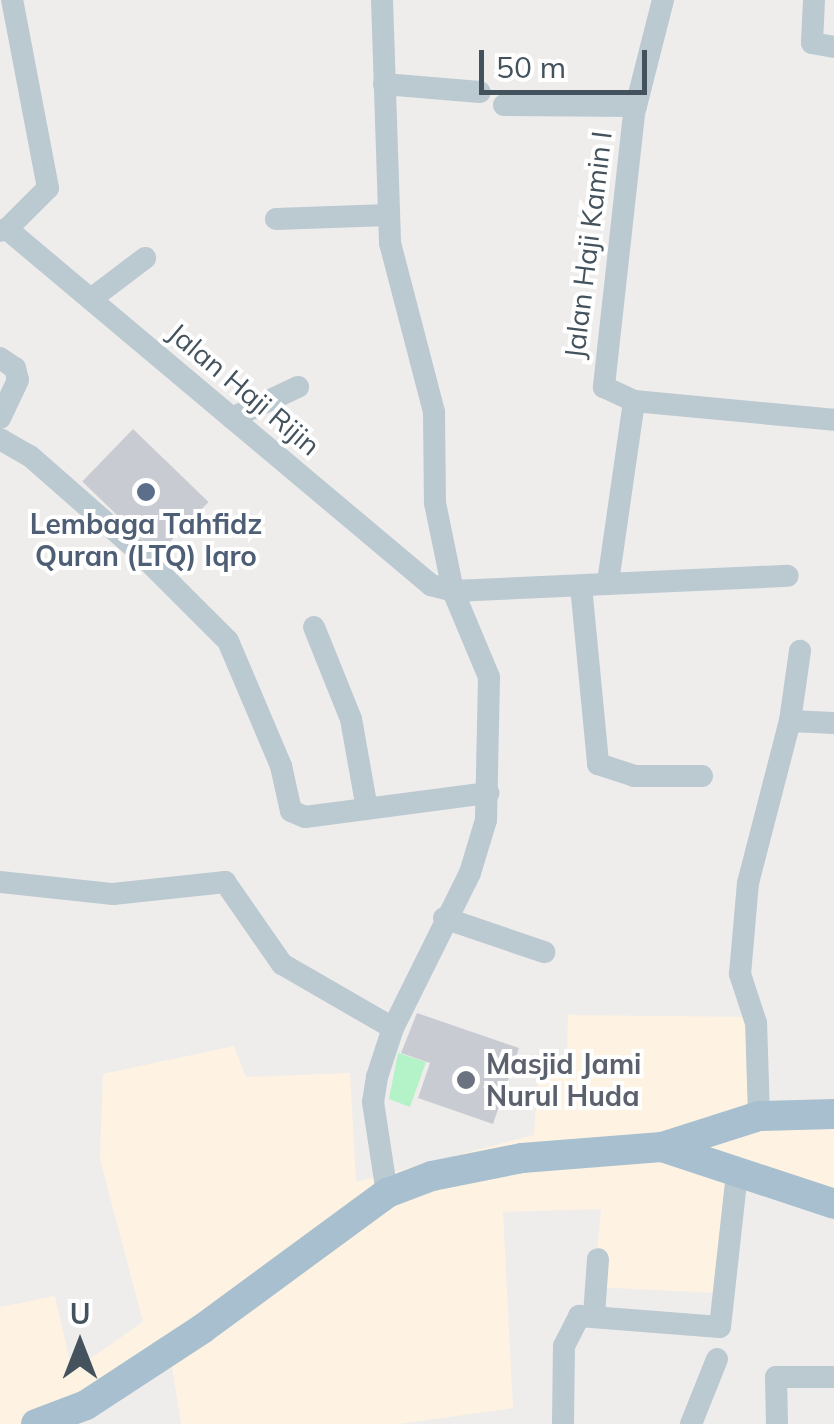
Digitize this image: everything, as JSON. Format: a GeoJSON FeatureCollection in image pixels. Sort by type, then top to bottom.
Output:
{"type":"FeatureCollection","features":[{"type":"Feature","properties":{"kind":"main road"},"geometry":{"type":"LineString","coordinates":[[36,1424],[86,1405],[202,1330],[386,1193],[522,1158],[662,1147],[759,1116],[834,1114]]}},
{"type":"Feature","properties":{"kind":"main road"},"geometry":{"type":"LineString","coordinates":[[662,1147],[834,1204]]}},
{"type":"Feature","properties":{"kind":"street"},"geometry":{"type":"LineString","coordinates":[[4,230],[48,188],[12,0]]}},
{"type":"Feature","properties":{"kind":"street"},"geometry":{"type":"LineString","coordinates":[[382,0],[388,215],[396,278],[434,412],[435,503],[453,591],[490,677],[488,793],[470,872],[393,1028],[373,1102],[386,1193]]}},
{"type":"Feature","properties":{"kind":"street","name":"Jalan Haji Kamin I"},"geometry":{"type":"LineString","coordinates":[[634,401],[604,387],[602,376],[636,106],[663,0]]}},
{"type":"Feature","properties":{"kind":"street"},"geometry":{"type":"LineString","coordinates":[[814,0],[812,44],[834,47]]}},
{"type":"Feature","properties":{"kind":"street"},"geometry":{"type":"LineString","coordinates":[[384,84],[480,92]]}},
{"type":"Feature","properties":{"kind":"street"},"geometry":{"type":"LineString","coordinates":[[504,105],[636,106]]}},
{"type":"Feature","properties":{"kind":"street"},"geometry":{"type":"LineString","coordinates":[[276,218],[388,215]]}},
{"type":"Feature","properties":{"kind":"street","name":"Jalan Haji Rijin"},"geometry":{"type":"LineString","coordinates":[[4,230],[431,586],[453,591]]}},
{"type":"Feature","properties":{"kind":"street"},"geometry":{"type":"LineString","coordinates":[[91,299],[144,258]]}},
{"type":"Feature","properties":{"kind":"street"},"geometry":{"type":"LineString","coordinates":[[0,358],[16,368],[18,380],[0,418]]}},
{"type":"Feature","properties":{"kind":"street"},"geometry":{"type":"LineString","coordinates":[[232,418],[298,387]]}},
{"type":"Feature","properties":{"kind":"street"},"geometry":{"type":"LineString","coordinates":[[608,582],[634,401],[834,420]]}},
{"type":"Feature","properties":{"kind":"street"},"geometry":{"type":"LineString","coordinates":[[0,438],[30,456],[138,551],[228,641],[281,766],[292,811],[305,817],[488,793]]}},
{"type":"Feature","properties":{"kind":"street"},"geometry":{"type":"LineString","coordinates":[[453,591],[788,576]]}},
{"type":"Feature","properties":{"kind":"street"},"geometry":{"type":"LineString","coordinates":[[580,586],[598,764],[634,776],[702,776]]}},
{"type":"Feature","properties":{"kind":"street"},"geometry":{"type":"LineString","coordinates":[[314,627],[351,719],[368,809]]}},
{"type":"Feature","properties":{"kind":"street"},"geometry":{"type":"LineString","coordinates":[[759,1116],[756,1024],[740,974],[742,926],[790,721],[800,651]]}},
{"type":"Feature","properties":{"kind":"street"},"geometry":{"type":"LineString","coordinates":[[790,721],[834,724]]}},
{"type":"Feature","properties":{"kind":"street"},"geometry":{"type":"LineString","coordinates":[[0,882],[113,894],[224,882],[282,964],[393,1028]]}},
{"type":"Feature","properties":{"kind":"street"},"geometry":{"type":"LineString","coordinates":[[444,918],[544,952]]}},
{"type":"Feature","properties":{"kind":"street"},"geometry":{"type":"LineString","coordinates":[[563,1424],[567,1331],[575,1319],[594,1315],[720,1327],[737,1173]]}},
{"type":"Feature","properties":{"kind":"street"},"geometry":{"type":"LineString","coordinates":[[594,1315],[598,1259]]}},
{"type":"Feature","properties":{"kind":"street"},"geometry":{"type":"LineString","coordinates":[[691,1424],[718,1358]]}},
{"type":"Feature","properties":{"kind":"street"},"geometry":{"type":"LineString","coordinates":[[777,1424],[776,1377],[834,1377]]}},
{"type":"Feature","properties":{"kind":"shaded area"},"geometry":{"type":"Polygon","coordinates":[[[568,1015],[749,1017],[754,1118],[834,1113],[834,1201],[729,1169],[716,1293],[594,1287],[601,1209],[503,1212],[513,1408],[399,1424],[181,1424],[172,1366],[80,1424],[0,1424],[0,1307],[55,1296],[72,1371],[143,1322],[100,1159],[103,1074],[234,1046],[246,1077],[350,1073],[356,1182],[534,1135],[539,1058],[567,1058],[568,1015]]]}},
{"type":"Feature","properties":{"kind":"green space"},"geometry":{"type":"Polygon","coordinates":[[[398,1053],[426,1062],[410,1107],[389,1099],[398,1053]]]}},
{"type":"Feature","properties":{"kind":"building","name":"Lembaga Tahfidz Quran (LTQ) Iqro"},"geometry":{"type":"Polygon","coordinates":[[[133,429],[209,502],[158,554],[82,482],[133,429]]]}},
{"type":"Feature","properties":{"kind":"building","name":"Masjid Jami Nurul Huda"},"geometry":{"type":"Polygon","coordinates":[[[417,1013],[519,1048],[493,1124],[418,1098],[430,1063],[401,1053],[417,1013]]]}},
{"type":"Feature","properties":{"kind":"place","name":"Lembaga Tahfidz Quran (LTQ) Iqro"},"geometry":{"type":"Point","coordinates":[146,492]}},
{"type":"Feature","properties":{"kind":"place","name":"Masjid Jami Nurul Huda"},"geometry":{"type":"Point","coordinates":[466,1080]}}]}
